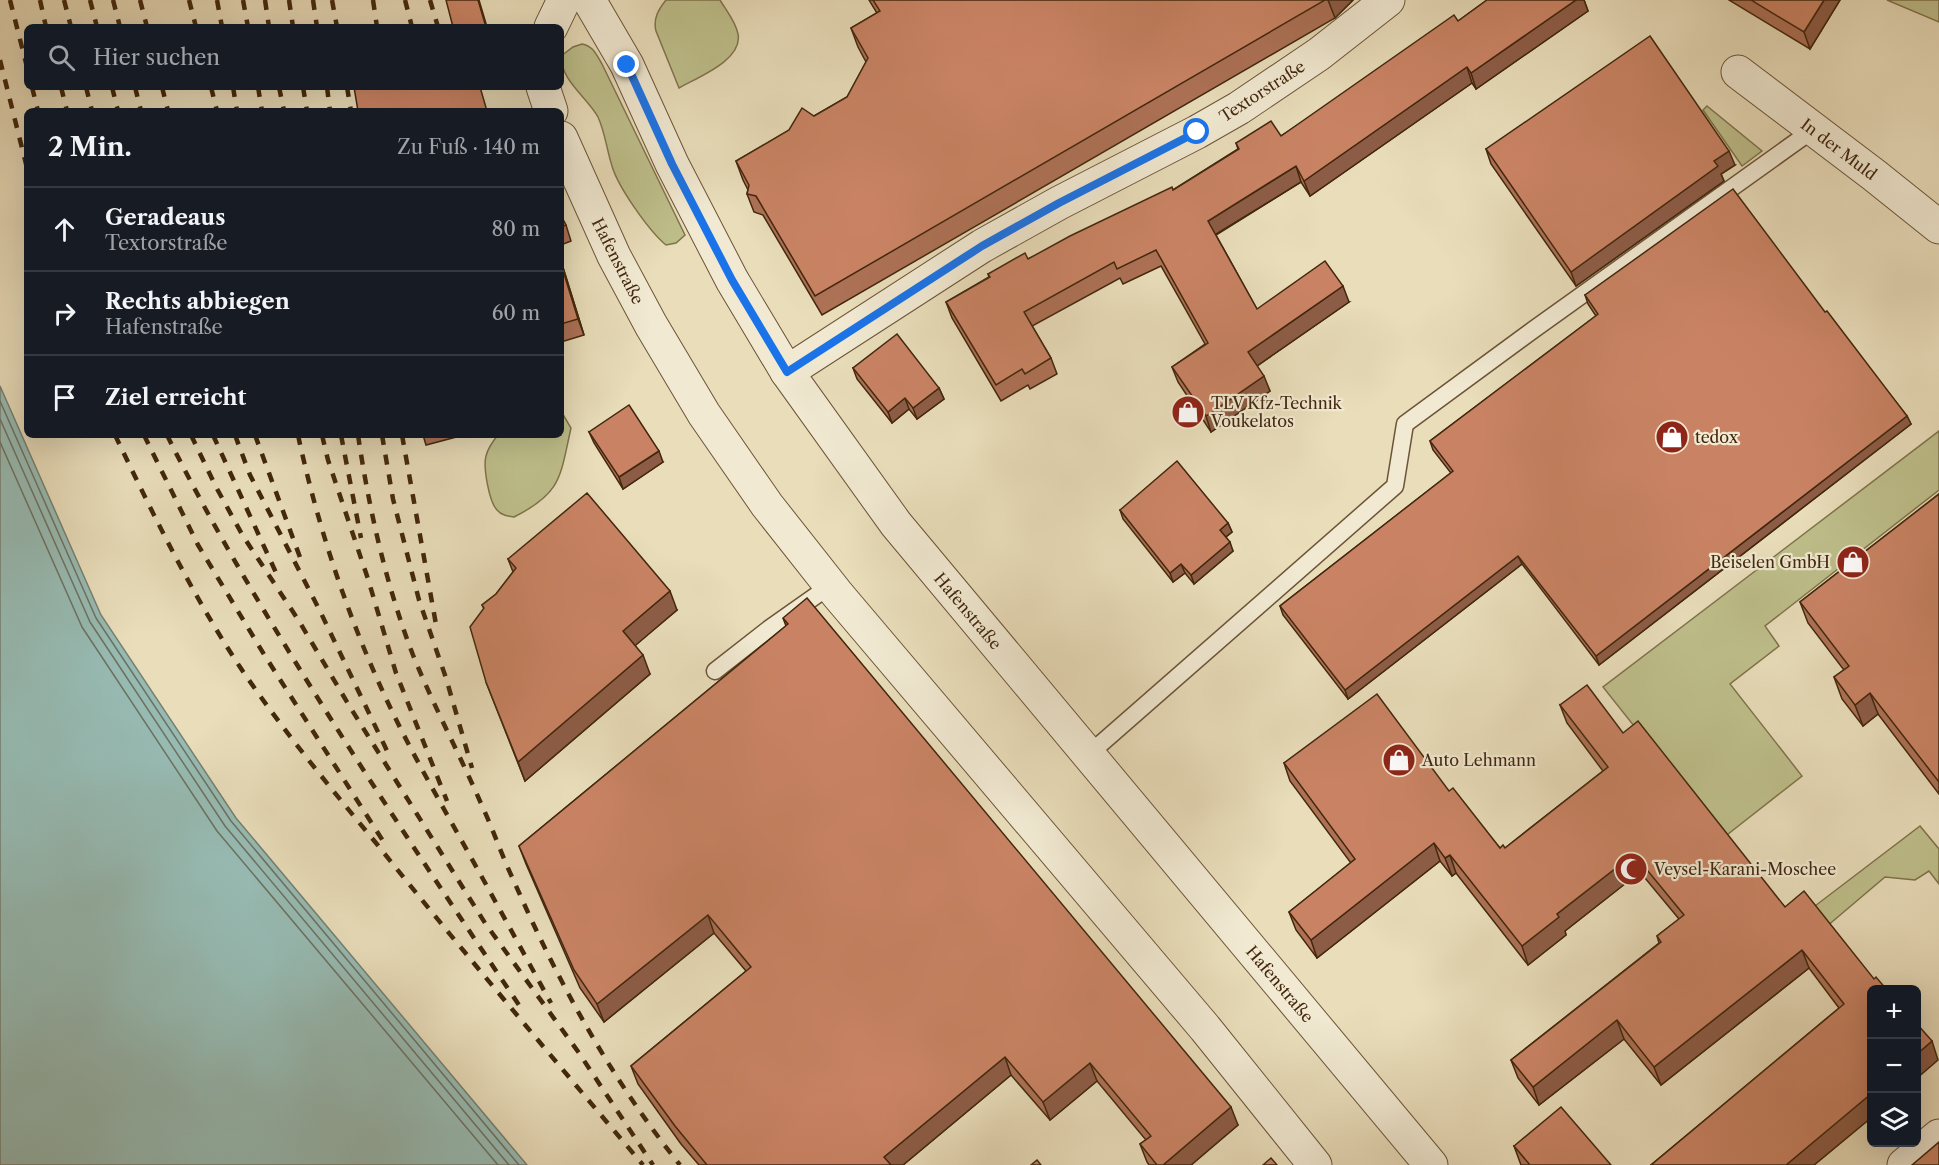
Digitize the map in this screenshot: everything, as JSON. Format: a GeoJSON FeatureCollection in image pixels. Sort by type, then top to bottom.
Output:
{"type":"FeatureCollection","features":[{"type":"Feature","properties":{"kind":"street"},"geometry":{"type":"LineString","coordinates":[[552,24],[564,0]]}},
{"type":"Feature","properties":{"kind":"street","name":"Hafenstraße"},"geometry":{"type":"LineString","coordinates":[[589,0],[627,65],[672,164],[732,280],[787,372],[896,524],[1431,1165]]}},
{"type":"Feature","properties":{"kind":"street","name":"Textorstraße"},"geometry":{"type":"LineString","coordinates":[[787,372],[982,246],[1239,108],[1319,54],[1388,0]]}},
{"type":"Feature","properties":{"kind":"street","name":"In der Muld"},"geometry":{"type":"LineString","coordinates":[[1738,72],[1939,227]]}},
{"type":"Feature","properties":{"kind":"street"},"geometry":{"type":"LineString","coordinates":[[544,90],[550,108]]}},
{"type":"Feature","properties":{"kind":"street","name":"Hafenstraße"},"geometry":{"type":"LineString","coordinates":[[564,145],[614,256],[651,325],[704,414],[767,505],[831,585],[1205,1028],[1315,1165]]}},
{"type":"Feature","properties":{"kind":"street"},"geometry":{"type":"LineString","coordinates":[[1905,1165],[1939,1136]]}},
{"type":"Feature","properties":{"kind":"lane"},"geometry":{"type":"LineString","coordinates":[[1088,755],[1395,486],[1405,424],[1814,129]]}},
{"type":"Feature","properties":{"kind":"lane"},"geometry":{"type":"LineString","coordinates":[[715,671],[831,585]]}},
{"type":"Feature","properties":{"kind":"green space"},"geometry":{"type":"Polygon","coordinates":[[[666,0],[720,0],[738,34],[738,43],[727,60],[679,88],[655,27],[657,15],[666,0]]]}},
{"type":"Feature","properties":{"kind":"green space"},"geometry":{"type":"Polygon","coordinates":[[[1887,0],[1939,0],[1939,22],[1887,0]]]}},
{"type":"Feature","properties":{"kind":"green space"},"geometry":{"type":"Polygon","coordinates":[[[586,45],[592,49],[602,64],[685,235],[676,243],[666,245],[659,238],[627,197],[615,175],[598,117],[564,70],[564,54],[573,47],[586,45]]]}},
{"type":"Feature","properties":{"kind":"green space"},"geometry":{"type":"Polygon","coordinates":[[[1707,106],[1762,151],[1742,166],[1703,110],[1707,106]]]}},
{"type":"Feature","properties":{"kind":"green space"},"geometry":{"type":"Polygon","coordinates":[[[564,416],[571,428],[561,471],[556,482],[542,500],[514,517],[500,513],[491,500],[485,461],[496,438],[564,438],[564,416]]]}},
{"type":"Feature","properties":{"kind":"green space"},"geometry":{"type":"Polygon","coordinates":[[[1939,431],[1939,490],[1765,626],[1779,646],[1730,684],[1802,776],[1723,838],[1603,687],[1939,431]]]}},
{"type":"Feature","properties":{"kind":"green space"},"geometry":{"type":"Polygon","coordinates":[[[1920,826],[1939,849],[1939,884],[1929,871],[1915,880],[1885,877],[1826,927],[1811,909],[1920,826]]]}},
{"type":"Feature","properties":{"kind":"water"},"geometry":{"type":"Polygon","coordinates":[[[0,386],[101,615],[236,818],[527,1165],[0,1165],[0,386]]]}},
{"type":"Feature","properties":{"kind":"building"},"geometry":{"type":"Polygon","coordinates":[[[446,0],[478,0],[485,24],[452,24],[446,0]]]}},
{"type":"Feature","properties":{"kind":"building"},"geometry":{"type":"Polygon","coordinates":[[[873,0],[1325,0],[815,296],[756,196],[747,194],[749,185],[736,161],[789,130],[802,108],[814,116],[847,97],[868,58],[851,28],[880,11],[873,0]]]}},
{"type":"Feature","properties":{"kind":"building"},"geometry":{"type":"Polygon","coordinates":[[[1487,0],[1576,0],[1471,73],[1467,67],[1304,181],[1296,166],[1208,221],[1257,309],[1325,261],[1343,286],[1248,352],[1264,376],[1206,416],[1172,367],[1208,343],[1156,250],[1117,269],[1114,262],[1024,312],[1051,358],[1025,374],[1022,369],[996,385],[946,302],[990,277],[988,274],[1025,253],[1028,259],[1172,187],[1173,190],[1239,149],[1236,143],[1271,121],[1281,136],[1454,15],[1458,21],[1487,0]]]}},
{"type":"Feature","properties":{"kind":"building"},"geometry":{"type":"Polygon","coordinates":[[[1751,0],[1824,0],[1804,32],[1751,0]]]}},
{"type":"Feature","properties":{"kind":"building"},"geometry":{"type":"Polygon","coordinates":[[[1650,36],[1729,151],[1714,161],[1718,166],[1571,272],[1486,149],[1650,36]]]}},
{"type":"Feature","properties":{"kind":"building"},"geometry":{"type":"Polygon","coordinates":[[[354,90],[481,90],[486,108],[358,108],[354,90]]]}},
{"type":"Feature","properties":{"kind":"building","name":"tedox"},"geometry":{"type":"Polygon","coordinates":[[[1733,189],[1825,312],[1827,311],[1907,416],[1596,656],[1518,556],[1345,690],[1280,606],[1453,471],[1430,441],[1598,314],[1585,295],[1733,189]]]}},
{"type":"Feature","properties":{"kind":"building"},"geometry":{"type":"Polygon","coordinates":[[[564,274],[578,319],[564,323],[564,274]]]}},
{"type":"Feature","properties":{"kind":"building"},"geometry":{"type":"Polygon","coordinates":[[[897,334],[939,388],[913,408],[905,398],[888,412],[853,368],[897,334]]]}},
{"type":"Feature","properties":{"kind":"building"},"geometry":{"type":"Polygon","coordinates":[[[629,405],[659,451],[619,477],[589,432],[629,405]]]}},
{"type":"Feature","properties":{"kind":"building"},"geometry":{"type":"Polygon","coordinates":[[[1177,461],[1228,523],[1220,530],[1230,542],[1191,575],[1181,564],[1170,573],[1120,510],[1177,461]]]}},
{"type":"Feature","properties":{"kind":"building"},"geometry":{"type":"Polygon","coordinates":[[[587,493],[670,591],[623,631],[643,655],[518,762],[486,682],[470,627],[484,608],[482,605],[496,594],[516,568],[508,559],[587,493]]]}},
{"type":"Feature","properties":{"kind":"building"},"geometry":{"type":"Polygon","coordinates":[[[1939,494],[1939,782],[1870,693],[1855,705],[1834,677],[1849,666],[1800,602],[1939,494]]]}},
{"type":"Feature","properties":{"kind":"building"},"geometry":{"type":"Polygon","coordinates":[[[807,598],[1231,1107],[1163,1165],[1157,1165],[1140,1144],[1151,1136],[1090,1063],[1043,1102],[1005,1057],[884,1157],[891,1165],[707,1165],[631,1066],[751,967],[708,915],[597,1004],[574,970],[519,846],[788,624],[783,618],[807,598]]]}},
{"type":"Feature","properties":{"kind":"building"},"geometry":{"type":"Polygon","coordinates":[[[1587,685],[1623,733],[1638,721],[1785,907],[1804,891],[1874,979],[1876,977],[1883,985],[1867,985],[1867,1097],[1786,1165],[1651,1165],[1844,1004],[1802,950],[1654,1067],[1617,1020],[1533,1087],[1511,1060],[1661,942],[1657,936],[1684,915],[1634,854],[1557,914],[1559,917],[1522,946],[1450,855],[1445,858],[1434,843],[1311,940],[1289,912],[1355,859],[1284,763],[1377,694],[1449,791],[1453,788],[1500,848],[1503,845],[1505,848],[1608,767],[1560,705],[1587,685]]]}},
{"type":"Feature","properties":{"kind":"building"},"geometry":{"type":"Polygon","coordinates":[[[1921,1029],[1932,1041],[1921,1051],[1921,1029]]]}},
{"type":"Feature","properties":{"kind":"building"},"geometry":{"type":"Polygon","coordinates":[[[1561,1107],[1611,1165],[1530,1165],[1514,1146],[1561,1107]]]}},
{"type":"Feature","properties":{"kind":"building"},"geometry":{"type":"Polygon","coordinates":[[[1939,1142],[1939,1165],[1912,1165],[1939,1142]]]}},
{"type":"Feature","properties":{"kind":"building"},"geometry":{"type":"Polygon","coordinates":[[[1271,1158],[1277,1165],[1263,1165],[1271,1158]]]}},
{"type":"Feature","properties":{"kind":"building"},"geometry":{"type":"Polygon","coordinates":[[[1037,1160],[1041,1165],[1031,1165],[1037,1160]]]}},
{"type":"Feature","properties":{"kind":"railway"},"geometry":{"type":"LineString","coordinates":[[10,0],[24,55]]}},
{"type":"Feature","properties":{"kind":"railway"},"geometry":{"type":"LineString","coordinates":[[40,0],[45,24]]}},
{"type":"Feature","properties":{"kind":"railway"},"geometry":{"type":"LineString","coordinates":[[64,0],[70,24]]}},
{"type":"Feature","properties":{"kind":"railway"},"geometry":{"type":"LineString","coordinates":[[90,0],[96,24]]}},
{"type":"Feature","properties":{"kind":"railway"},"geometry":{"type":"LineString","coordinates":[[113,0],[119,24]]}},
{"type":"Feature","properties":{"kind":"railway"},"geometry":{"type":"LineString","coordinates":[[140,0],[146,24]]}},
{"type":"Feature","properties":{"kind":"railway"},"geometry":{"type":"LineString","coordinates":[[189,0],[195,24]]}},
{"type":"Feature","properties":{"kind":"railway"},"geometry":{"type":"LineString","coordinates":[[217,0],[221,24]]}},
{"type":"Feature","properties":{"kind":"railway"},"geometry":{"type":"LineString","coordinates":[[243,0],[247,24]]}},
{"type":"Feature","properties":{"kind":"railway"},"geometry":{"type":"LineString","coordinates":[[265,0],[269,24]]}},
{"type":"Feature","properties":{"kind":"railway"},"geometry":{"type":"LineString","coordinates":[[289,0],[293,24]]}},
{"type":"Feature","properties":{"kind":"railway"},"geometry":{"type":"LineString","coordinates":[[313,0],[317,24]]}},
{"type":"Feature","properties":{"kind":"railway"},"geometry":{"type":"LineString","coordinates":[[332,0],[336,24]]}},
{"type":"Feature","properties":{"kind":"railway"},"geometry":{"type":"LineString","coordinates":[[373,0],[377,24]]}},
{"type":"Feature","properties":{"kind":"railway"},"geometry":{"type":"LineString","coordinates":[[405,0],[411,24]]}},
{"type":"Feature","properties":{"kind":"railway"},"geometry":{"type":"LineString","coordinates":[[430,0],[437,24]]}},
{"type":"Feature","properties":{"kind":"railway"},"geometry":{"type":"LineString","coordinates":[[0,60],[24,156]]}},
{"type":"Feature","properties":{"kind":"railway"},"geometry":{"type":"LineString","coordinates":[[33,90],[37,108]]}},
{"type":"Feature","properties":{"kind":"railway"},"geometry":{"type":"LineString","coordinates":[[62,90],[66,108]]}},
{"type":"Feature","properties":{"kind":"railway"},"geometry":{"type":"LineString","coordinates":[[87,90],[91,108]]}},
{"type":"Feature","properties":{"kind":"railway"},"geometry":{"type":"LineString","coordinates":[[113,90],[117,108]]}},
{"type":"Feature","properties":{"kind":"railway"},"geometry":{"type":"LineString","coordinates":[[136,90],[140,108]]}},
{"type":"Feature","properties":{"kind":"railway"},"geometry":{"type":"LineString","coordinates":[[163,90],[167,108]]}},
{"type":"Feature","properties":{"kind":"railway"},"geometry":{"type":"LineString","coordinates":[[212,90],[216,108]]}},
{"type":"Feature","properties":{"kind":"railway"},"geometry":{"type":"LineString","coordinates":[[234,90],[236,108]]}},
{"type":"Feature","properties":{"kind":"railway"},"geometry":{"type":"LineString","coordinates":[[258,90],[262,108]]}},
{"type":"Feature","properties":{"kind":"railway"},"geometry":{"type":"LineString","coordinates":[[280,90],[283,108]]}},
{"type":"Feature","properties":{"kind":"railway"},"geometry":{"type":"LineString","coordinates":[[304,90],[306,108]]}},
{"type":"Feature","properties":{"kind":"railway"},"geometry":{"type":"LineString","coordinates":[[327,90],[330,108]]}},
{"type":"Feature","properties":{"kind":"railway"},"geometry":{"type":"LineString","coordinates":[[348,90],[350,108]]}},
{"type":"Feature","properties":{"kind":"railway"},"geometry":{"type":"LineString","coordinates":[[116,438],[158,524],[205,611],[272,712],[508,1005],[643,1165]]}},
{"type":"Feature","properties":{"kind":"railway"},"geometry":{"type":"LineString","coordinates":[[145,438],[198,545],[265,656],[385,844]]}},
{"type":"Feature","properties":{"kind":"railway"},"geometry":{"type":"LineString","coordinates":[[169,438],[233,557],[304,676],[384,802],[521,1008]]}},
{"type":"Feature","properties":{"kind":"railway"},"geometry":{"type":"LineString","coordinates":[[192,438],[243,536],[299,621],[485,923],[579,1053],[653,1165]]}},
{"type":"Feature","properties":{"kind":"railway"},"geometry":{"type":"LineString","coordinates":[[214,438],[278,577]]}},
{"type":"Feature","properties":{"kind":"railway"},"geometry":{"type":"LineString","coordinates":[[236,438],[250,475],[320,611],[390,757]]}},
{"type":"Feature","properties":{"kind":"railway"},"geometry":{"type":"LineString","coordinates":[[256,438],[301,560]]}},
{"type":"Feature","properties":{"kind":"railway"},"geometry":{"type":"LineString","coordinates":[[299,438],[315,505],[336,574],[375,674],[415,756],[551,1003]]}},
{"type":"Feature","properties":{"kind":"railway"},"geometry":{"type":"LineString","coordinates":[[323,438],[396,673],[447,801]]}},
{"type":"Feature","properties":{"kind":"railway"},"geometry":{"type":"LineString","coordinates":[[342,438],[361,538]]}},
{"type":"Feature","properties":{"kind":"railway"},"geometry":{"type":"LineString","coordinates":[[358,438],[367,491],[387,574],[403,628],[421,674],[475,789],[530,917],[567,991],[608,1063],[680,1165]]}},
{"type":"Feature","properties":{"kind":"railway"},"geometry":{"type":"LineString","coordinates":[[383,438],[393,499],[419,600],[446,678],[472,768]]}},
{"type":"Feature","properties":{"kind":"railway"},"geometry":{"type":"LineString","coordinates":[[403,438],[437,630]]}},
{"type":"Feature","properties":{"kind":"place","name":"TLV Kfz-Technik Voukelatos"},"geometry":{"type":"Point","coordinates":[1188,412]}},
{"type":"Feature","properties":{"kind":"place","name":"tedox"},"geometry":{"type":"Point","coordinates":[1672,437]}},
{"type":"Feature","properties":{"kind":"place","name":"Beiselen GmbH"},"geometry":{"type":"Point","coordinates":[1853,562]}},
{"type":"Feature","properties":{"kind":"place","name":"Auto Lehmann"},"geometry":{"type":"Point","coordinates":[1399,760]}},
{"type":"Feature","properties":{"kind":"place","name":"Veysel-Karani-Moschee"},"geometry":{"type":"Point","coordinates":[1631,869]}},
{"type":"Feature","properties":{"kind":"route"},"geometry":{"type":"LineString","coordinates":[[627,65],[672,164],[732,280],[787,372],[982,246],[1059,203],[1197,132]]}}]}
